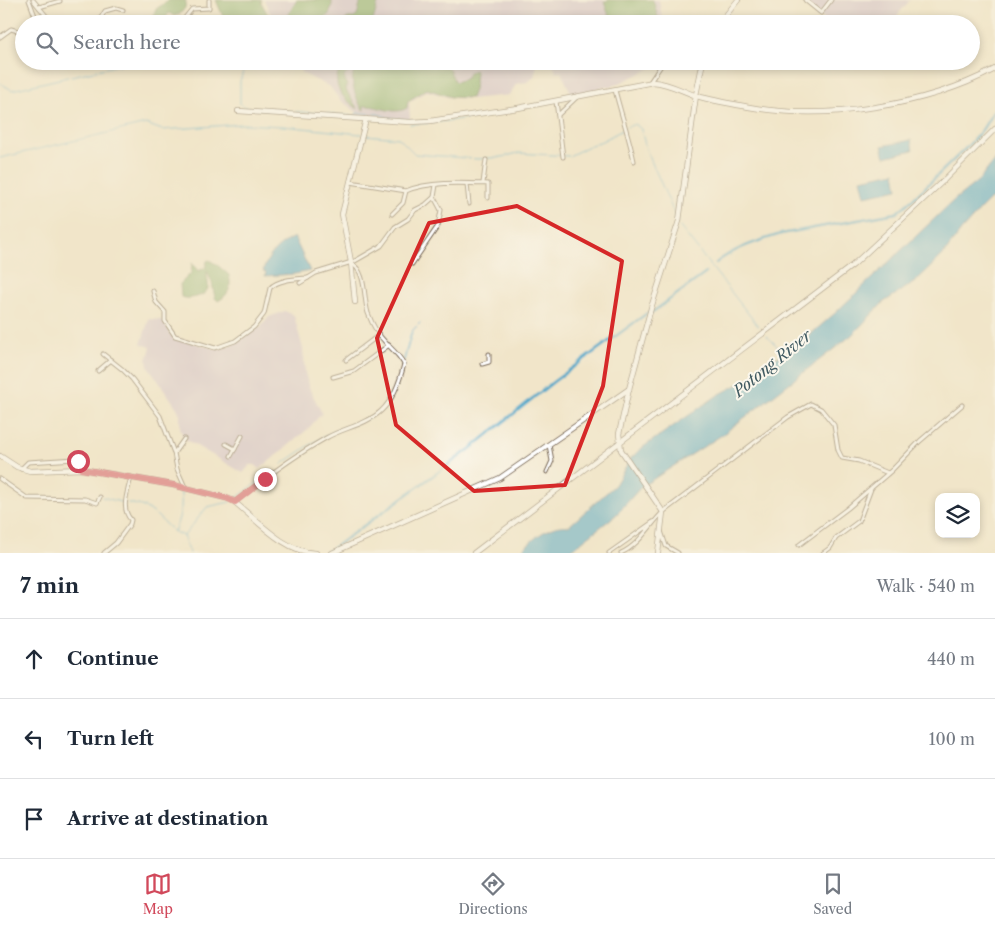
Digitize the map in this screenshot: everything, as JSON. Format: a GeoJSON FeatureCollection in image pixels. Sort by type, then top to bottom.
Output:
{"type":"FeatureCollection","features":[{"type":"Feature","properties":{"kind":"main road"},"geometry":{"type":"LineString","coordinates":[[726,15],[738,0]]}},
{"type":"Feature","properties":{"kind":"main road"},"geometry":{"type":"LineString","coordinates":[[238,111],[410,122],[430,121],[576,98],[650,82],[663,82],[696,95],[724,102],[769,110],[811,112],[845,110],[919,99],[995,69]]}},
{"type":"Feature","properties":{"kind":"main road"},"geometry":{"type":"LineString","coordinates":[[658,553],[663,512],[620,450],[619,443],[629,389],[651,308],[679,221],[701,70]]}},
{"type":"Feature","properties":{"kind":"main road"},"geometry":{"type":"LineString","coordinates":[[355,302],[351,262],[342,214],[366,118]]}},
{"type":"Feature","properties":{"kind":"main road"},"geometry":{"type":"LineString","coordinates":[[474,553],[853,265],[945,179],[995,129]]}},
{"type":"Feature","properties":{"kind":"main road"},"geometry":{"type":"LineString","coordinates":[[332,553],[500,478],[629,389]]}},
{"type":"Feature","properties":{"kind":"main road"},"geometry":{"type":"LineString","coordinates":[[0,456],[21,469],[30,471],[81,469],[185,488],[233,501],[289,545],[316,553]]}},
{"type":"Feature","properties":{"kind":"street"},"geometry":{"type":"LineString","coordinates":[[29,0],[35,15]]}},
{"type":"Feature","properties":{"kind":"street"},"geometry":{"type":"LineString","coordinates":[[33,0],[46,15]]}},
{"type":"Feature","properties":{"kind":"street"},"geometry":{"type":"LineString","coordinates":[[187,15],[192,9],[209,8],[209,0]]}},
{"type":"Feature","properties":{"kind":"street"},"geometry":{"type":"LineString","coordinates":[[805,0],[821,13],[832,0]]}},
{"type":"Feature","properties":{"kind":"street"},"geometry":{"type":"LineString","coordinates":[[39,7],[60,1]]}},
{"type":"Feature","properties":{"kind":"street"},"geometry":{"type":"LineString","coordinates":[[103,15],[105,11],[116,8],[123,10]]}},
{"type":"Feature","properties":{"kind":"street"},"geometry":{"type":"LineString","coordinates":[[0,37],[11,29],[15,30]]}},
{"type":"Feature","properties":{"kind":"street"},"geometry":{"type":"LineString","coordinates":[[650,82],[658,70]]}},
{"type":"Feature","properties":{"kind":"street"},"geometry":{"type":"LineString","coordinates":[[615,90],[634,161]]}},
{"type":"Feature","properties":{"kind":"street"},"geometry":{"type":"LineString","coordinates":[[558,116],[576,98]]}},
{"type":"Feature","properties":{"kind":"street"},"geometry":{"type":"LineString","coordinates":[[556,101],[563,156]]}},
{"type":"Feature","properties":{"kind":"street"},"geometry":{"type":"LineString","coordinates":[[483,184],[486,160]]}},
{"type":"Feature","properties":{"kind":"street"},"geometry":{"type":"LineString","coordinates":[[350,182],[406,191],[417,187],[436,185],[488,184],[488,198]]}},
{"type":"Feature","properties":{"kind":"street"},"geometry":{"type":"LineString","coordinates":[[467,184],[469,204]]}},
{"type":"Feature","properties":{"kind":"street"},"geometry":{"type":"LineString","coordinates":[[300,284],[316,273],[356,261],[381,246],[395,227],[434,197],[436,185]]}},
{"type":"Feature","properties":{"kind":"street"},"geometry":{"type":"LineString","coordinates":[[392,214],[403,203],[406,191]]}},
{"type":"Feature","properties":{"kind":"street"},"geometry":{"type":"LineString","coordinates":[[412,264],[438,226],[442,210],[434,197]]}},
{"type":"Feature","properties":{"kind":"street"},"geometry":{"type":"LineString","coordinates":[[233,501],[326,437],[372,418],[381,411],[392,396],[404,362],[396,351],[379,335],[368,311],[361,273],[356,265],[351,262]]}},
{"type":"Feature","properties":{"kind":"street"},"geometry":{"type":"LineString","coordinates":[[153,291],[156,302],[165,312],[165,321],[175,336],[215,348],[235,340],[254,327],[264,314],[270,288],[273,285],[308,278]]}},
{"type":"Feature","properties":{"kind":"street"},"geometry":{"type":"LineString","coordinates":[[346,360],[379,335]]}},
{"type":"Feature","properties":{"kind":"street"},"geometry":{"type":"LineString","coordinates":[[333,377],[352,372],[389,345]]}},
{"type":"Feature","properties":{"kind":"street"},"geometry":{"type":"LineString","coordinates":[[103,354],[132,379],[160,416],[185,488]]}},
{"type":"Feature","properties":{"kind":"street"},"geometry":{"type":"LineString","coordinates":[[482,364],[489,362],[489,354]]}},
{"type":"Feature","properties":{"kind":"street"},"geometry":{"type":"LineString","coordinates":[[98,371],[111,360]]}},
{"type":"Feature","properties":{"kind":"street"},"geometry":{"type":"LineString","coordinates":[[621,553],[631,547],[663,512],[788,417],[812,404],[821,409],[834,426],[838,450],[842,458],[856,460],[888,473]]}},
{"type":"Feature","properties":{"kind":"street"},"geometry":{"type":"LineString","coordinates":[[800,545],[892,470],[923,438],[962,405]]}},
{"type":"Feature","properties":{"kind":"street"},"geometry":{"type":"LineString","coordinates":[[230,456],[242,436]]}},
{"type":"Feature","properties":{"kind":"street"},"geometry":{"type":"LineString","coordinates":[[174,453],[184,438]]}},
{"type":"Feature","properties":{"kind":"street"},"geometry":{"type":"LineString","coordinates":[[226,444],[235,449]]}},
{"type":"Feature","properties":{"kind":"street"},"geometry":{"type":"LineString","coordinates":[[547,472],[552,460],[549,445]]}},
{"type":"Feature","properties":{"kind":"street"},"geometry":{"type":"LineString","coordinates":[[21,469],[28,462],[75,459],[78,461],[81,469]]}},
{"type":"Feature","properties":{"kind":"street"},"geometry":{"type":"LineString","coordinates":[[104,553],[116,542],[130,524],[131,520],[126,515],[124,508],[131,477]]}},
{"type":"Feature","properties":{"kind":"street"},"geometry":{"type":"LineString","coordinates":[[0,479],[27,498],[85,499],[97,503],[100,497]]}},
{"type":"Feature","properties":{"kind":"street"},"geometry":{"type":"LineString","coordinates":[[823,553],[830,548],[836,538],[859,521],[871,488]]}},
{"type":"Feature","properties":{"kind":"street"},"geometry":{"type":"LineString","coordinates":[[609,553],[650,522],[654,522]]}},
{"type":"Feature","properties":{"kind":"street"},"geometry":{"type":"LineString","coordinates":[[661,531],[666,546],[678,553]]}},
{"type":"Feature","properties":{"kind":"highlighted area"},"geometry":{"type":"Polygon","coordinates":[[[517,206],[622,261],[603,386],[565,485],[474,491],[396,425],[377,338],[429,223],[517,206]]]}},
{"type":"Feature","properties":{"kind":"shaded area"},"geometry":{"type":"Polygon","coordinates":[[[264,0],[659,0],[662,15],[271,15],[264,0]]]}},
{"type":"Feature","properties":{"kind":"shaded area"},"geometry":{"type":"Polygon","coordinates":[[[801,0],[910,0],[898,15],[819,15],[801,0]]]}},
{"type":"Feature","properties":{"kind":"shaded area"},"geometry":{"type":"Polygon","coordinates":[[[300,70],[536,70],[534,77],[528,82],[516,84],[510,95],[470,99],[451,98],[427,91],[409,102],[410,119],[353,117],[357,112],[341,101],[330,87],[302,73],[300,70]]]}},
{"type":"Feature","properties":{"kind":"shaded area"},"geometry":{"type":"Polygon","coordinates":[[[555,70],[648,70],[615,85],[572,95],[561,72],[556,73],[555,70]]]}},
{"type":"Feature","properties":{"kind":"shaded area"},"geometry":{"type":"Polygon","coordinates":[[[285,311],[294,316],[303,349],[305,373],[310,390],[322,413],[308,429],[260,469],[255,465],[250,465],[243,473],[183,438],[180,427],[180,414],[148,366],[147,360],[151,347],[141,344],[149,319],[162,320],[169,333],[176,338],[218,349],[235,343],[256,328],[260,328],[269,317],[285,311]]]}},
{"type":"Feature","properties":{"kind":"green space"},"geometry":{"type":"Polygon","coordinates":[[[169,0],[186,0],[185,8],[177,15],[169,13],[168,15],[154,15],[156,9],[169,0]]]}},
{"type":"Feature","properties":{"kind":"green space"},"geometry":{"type":"Polygon","coordinates":[[[216,0],[262,0],[261,2],[268,15],[222,15],[216,0]]]}},
{"type":"Feature","properties":{"kind":"green space"},"geometry":{"type":"Polygon","coordinates":[[[297,0],[332,0],[328,15],[288,15],[297,0]]]}},
{"type":"Feature","properties":{"kind":"green space"},"geometry":{"type":"Polygon","coordinates":[[[361,0],[379,0],[375,15],[357,15],[361,0]]]}},
{"type":"Feature","properties":{"kind":"green space"},"geometry":{"type":"Polygon","coordinates":[[[608,0],[653,0],[657,15],[609,15],[604,2],[608,0]]]}},
{"type":"Feature","properties":{"kind":"green space"},"geometry":{"type":"Polygon","coordinates":[[[339,70],[349,70],[344,76],[347,86],[346,90],[358,109],[340,92],[337,77],[339,70]]]}},
{"type":"Feature","properties":{"kind":"green space"},"geometry":{"type":"Polygon","coordinates":[[[354,70],[449,70],[455,82],[465,79],[470,72],[475,70],[476,72],[471,98],[451,97],[427,89],[408,101],[407,108],[397,111],[369,106],[364,106],[364,110],[362,109],[353,87],[354,70]]]}},
{"type":"Feature","properties":{"kind":"green space"},"geometry":{"type":"Polygon","coordinates":[[[209,260],[229,275],[230,287],[225,296],[218,301],[215,298],[207,271],[208,288],[204,294],[196,297],[181,297],[180,284],[191,273],[192,263],[198,271],[205,268],[209,260]]]}},
{"type":"Feature","properties":{"kind":"water"},"geometry":{"type":"Polygon","coordinates":[[[911,140],[913,150],[885,157],[882,146],[911,140]]]}},
{"type":"Feature","properties":{"kind":"water","name":"Potong River"},"geometry":{"type":"Polygon","coordinates":[[[995,160],[995,198],[991,199],[980,210],[943,255],[915,282],[884,302],[852,335],[722,435],[641,487],[616,515],[567,553],[519,553],[535,538],[548,530],[555,527],[569,526],[615,485],[631,458],[643,447],[718,395],[758,374],[758,368],[797,346],[834,314],[954,200],[979,180],[995,160]]]}},
{"type":"Feature","properties":{"kind":"water"},"geometry":{"type":"Polygon","coordinates":[[[895,172],[898,189],[865,196],[861,179],[895,172]]]}},
{"type":"Feature","properties":{"kind":"water"},"geometry":{"type":"Polygon","coordinates":[[[294,237],[310,271],[265,276],[266,272],[263,271],[271,255],[279,246],[294,237]]]}},
{"type":"Feature","properties":{"kind":"waterway"},"geometry":{"type":"LineString","coordinates":[[0,83],[12,90],[97,70]]}},
{"type":"Feature","properties":{"kind":"waterway"},"geometry":{"type":"LineString","coordinates":[[242,70],[240,104],[248,108],[355,116],[357,113],[378,114],[389,118],[410,120]]}},
{"type":"Feature","properties":{"kind":"waterway"},"geometry":{"type":"LineString","coordinates":[[716,263],[739,249],[781,234],[896,213],[967,147],[982,130],[995,109]]}},
{"type":"Feature","properties":{"kind":"waterway"},"geometry":{"type":"LineString","coordinates":[[432,123],[476,117]]}},
{"type":"Feature","properties":{"kind":"waterway"},"geometry":{"type":"LineString","coordinates":[[410,124],[428,123]]}},
{"type":"Feature","properties":{"kind":"waterway"},"geometry":{"type":"LineString","coordinates":[[0,158],[146,124],[162,130],[241,124],[361,134]]}},
{"type":"Feature","properties":{"kind":"waterway"},"geometry":{"type":"LineString","coordinates":[[627,127],[635,124],[641,129],[646,149],[677,222]]}},
{"type":"Feature","properties":{"kind":"waterway"},"geometry":{"type":"LineString","coordinates":[[365,135],[399,138],[415,154],[478,159],[502,157],[518,153],[569,156],[624,129]]}},
{"type":"Feature","properties":{"kind":"waterway"},"geometry":{"type":"LineString","coordinates":[[680,227],[758,326]]}},
{"type":"Feature","properties":{"kind":"waterway"},"geometry":{"type":"LineString","coordinates":[[326,553],[470,449],[553,382],[706,273]]}},
{"type":"Feature","properties":{"kind":"waterway"},"geometry":{"type":"LineString","coordinates":[[404,360],[412,331],[420,323]]}},
{"type":"Feature","properties":{"kind":"waterway","name":"Potong River"},"geometry":{"type":"LineString","coordinates":[[767,336],[784,353]]}},
{"type":"Feature","properties":{"kind":"waterway"},"geometry":{"type":"LineString","coordinates":[[282,464],[333,432],[371,417]]}},
{"type":"Feature","properties":{"kind":"waterway"},"geometry":{"type":"LineString","coordinates":[[234,500],[269,474]]}},
{"type":"Feature","properties":{"kind":"waterway"},"geometry":{"type":"LineString","coordinates":[[174,532],[181,506],[180,490]]}},
{"type":"Feature","properties":{"kind":"waterway"},"geometry":{"type":"LineString","coordinates":[[102,497],[124,503]]}},
{"type":"Feature","properties":{"kind":"waterway"},"geometry":{"type":"LineString","coordinates":[[183,537],[207,507],[230,502]]}},
{"type":"Feature","properties":{"kind":"waterway"},"geometry":{"type":"LineString","coordinates":[[128,503],[142,506],[149,510],[172,530],[183,536],[190,553]]}},
{"type":"Feature","properties":{"kind":"route"},"geometry":{"type":"LineString","coordinates":[[78,461],[81,469],[173,485],[235,502],[265,479]]}}]}
